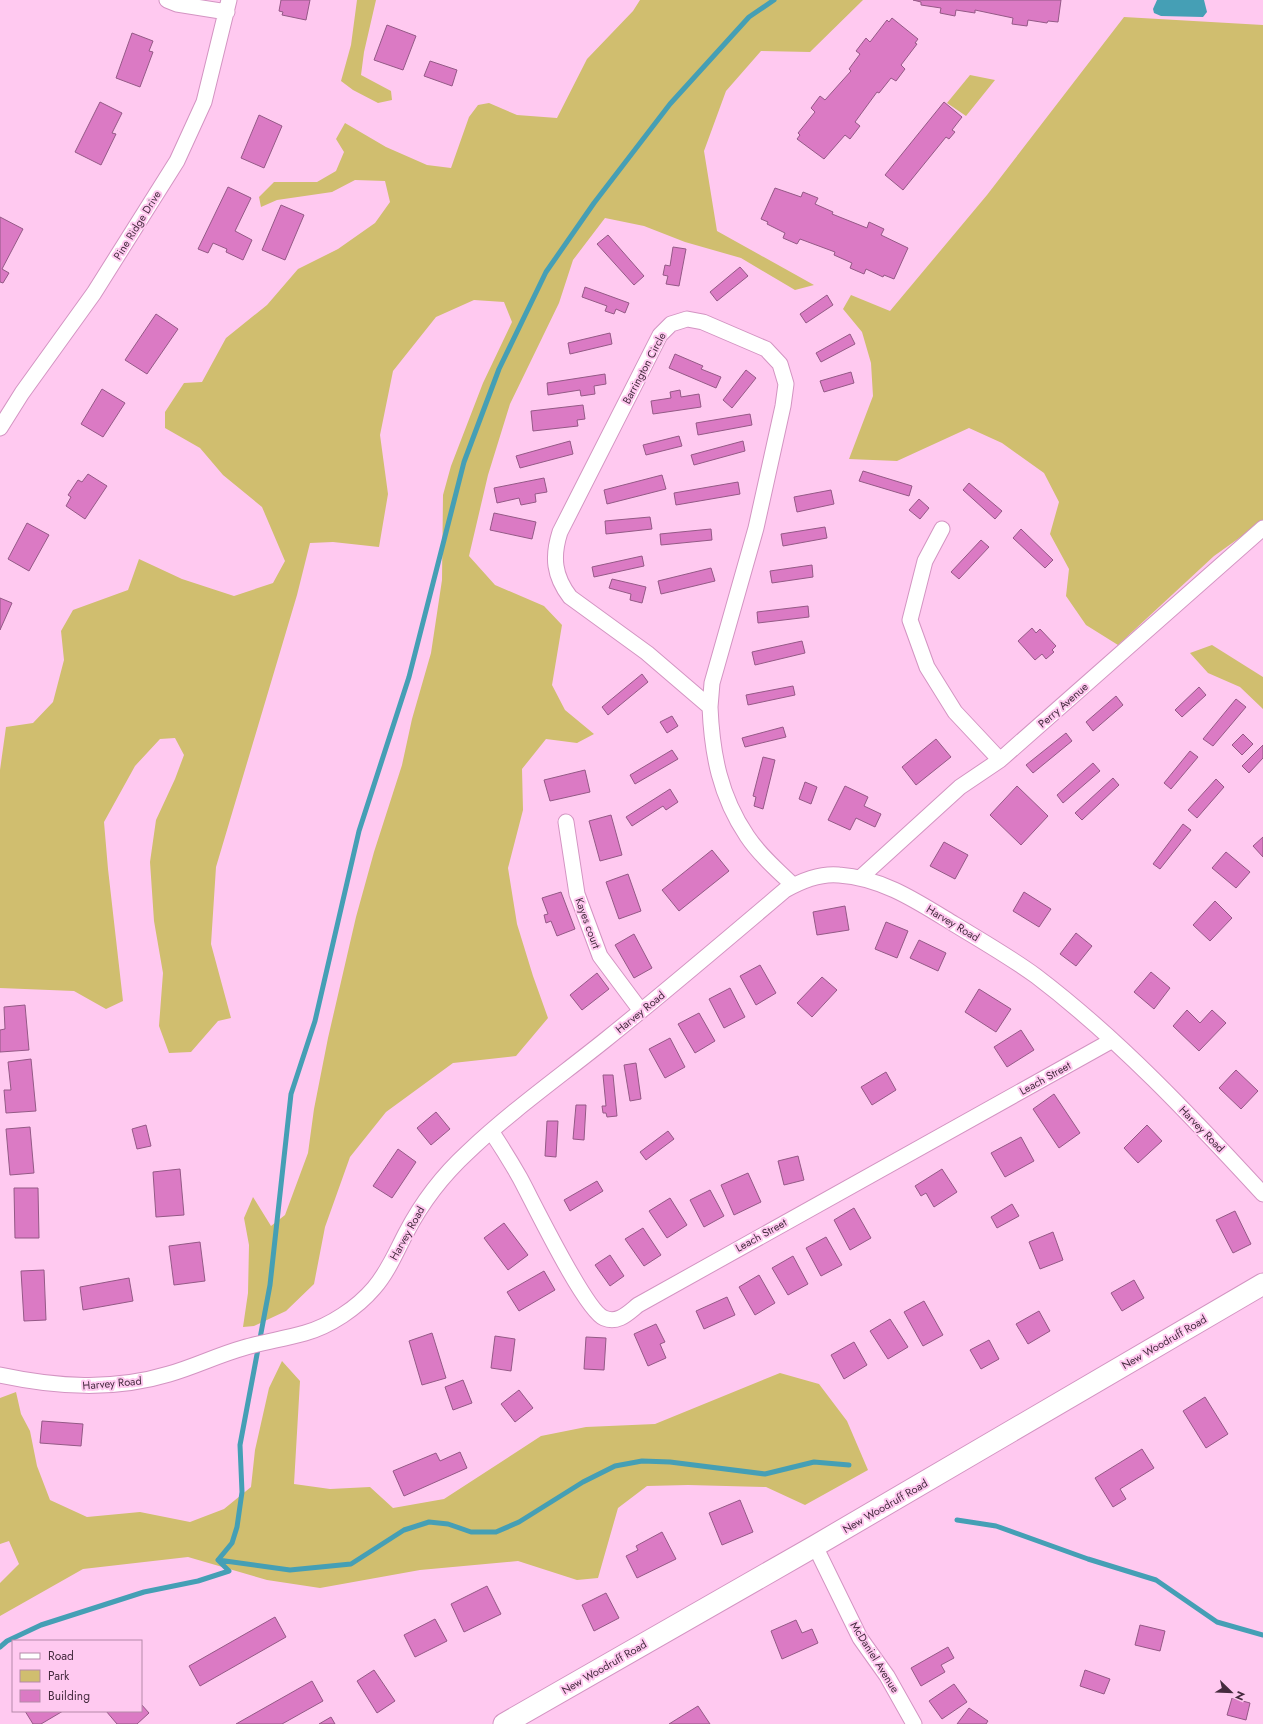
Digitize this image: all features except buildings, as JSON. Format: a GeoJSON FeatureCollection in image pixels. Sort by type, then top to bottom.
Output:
{"type":"FeatureCollection","features":[{"type":"Feature","properties":{"kind":"main road","name":"New Woodruff Road"},"geometry":{"type":"LineString","coordinates":[[504,1724],[815,1546],[1263,1284]]}},
{"type":"Feature","properties":{"kind":"street"},"geometry":{"type":"LineString","coordinates":[[167,0],[177,4],[228,6]]}},
{"type":"Feature","properties":{"kind":"street","name":"Pine Ridge Drive"},"geometry":{"type":"LineString","coordinates":[[0,428],[22,393],[94,293],[177,161],[204,102],[228,6]]}},
{"type":"Feature","properties":{"kind":"street","name":"Barrington Circle"},"geometry":{"type":"LineString","coordinates":[[710,707],[647,653],[570,597],[559,580],[554,559],[555,546],[560,532],[660,335],[671,324],[687,319],[703,322],[766,349],[780,364],[786,384],[778,430],[756,528],[712,683],[710,707],[711,741],[718,775],[730,806],[747,836],[793,885]]}},
{"type":"Feature","properties":{"kind":"street","name":"Perry Avenue"},"geometry":{"type":"LineString","coordinates":[[860,878],[960,787],[1000,760],[1263,528]]}},
{"type":"Feature","properties":{"kind":"street"},"geometry":{"type":"LineString","coordinates":[[942,529],[925,561],[910,620],[927,668],[955,712],[1000,760]]}},
{"type":"Feature","properties":{"kind":"street","name":"Kayes court"},"geometry":{"type":"LineString","coordinates":[[566,822],[577,894],[600,956],[641,1011]]}},
{"type":"Feature","properties":{"kind":"street","name":"Harvey Road"},"geometry":{"type":"LineString","coordinates":[[0,1375],[58,1385],[110,1385],[166,1375],[245,1347],[307,1333],[328,1323],[366,1296],[388,1269],[406,1232],[439,1183],[466,1153],[491,1131],[641,1011],[785,890],[793,885],[822,876],[838,875],[860,878],[883,884],[904,893],[997,950],[1035,976],[1112,1041],[1157,1084],[1263,1194]]}},
{"type":"Feature","properties":{"kind":"street","name":"Leach Street"},"geometry":{"type":"LineString","coordinates":[[491,1131],[520,1177],[568,1269],[594,1312],[605,1319],[618,1319],[638,1305],[832,1195],[1112,1041]]}},
{"type":"Feature","properties":{"kind":"street","name":"McDaniel Avenue"},"geometry":{"type":"LineString","coordinates":[[815,1546],[860,1638],[887,1676],[914,1724]]}},
{"type":"Feature","properties":{"kind":"green space"},"geometry":{"type":"Polygon","coordinates":[[[357,0],[376,0],[364,52],[361,75],[391,91],[392,100],[378,103],[353,90],[341,81],[351,45],[357,0]]]}},
{"type":"Feature","properties":{"kind":"green space"},"geometry":{"type":"Polygon","coordinates":[[[640,0],[863,0],[810,52],[761,51],[726,91],[704,151],[717,231],[814,285],[795,290],[741,258],[685,242],[644,226],[605,218],[573,260],[559,303],[510,404],[488,475],[469,556],[495,585],[544,606],[562,625],[552,685],[565,710],[594,734],[577,743],[546,739],[522,769],[523,810],[508,868],[517,924],[548,1018],[516,1056],[453,1063],[386,1112],[350,1157],[325,1227],[314,1284],[286,1311],[254,1326],[243,1327],[248,1293],[249,1245],[244,1218],[253,1197],[271,1226],[285,1215],[308,1153],[314,1109],[328,1038],[356,917],[374,852],[402,765],[412,719],[431,653],[442,580],[443,495],[451,466],[483,383],[512,322],[504,302],[474,300],[436,317],[393,371],[380,435],[388,494],[379,547],[333,542],[310,543],[297,595],[216,867],[211,944],[231,1018],[218,1021],[191,1052],[169,1053],[159,1026],[163,973],[154,921],[150,862],[156,820],[175,779],[184,755],[175,738],[160,739],[135,766],[104,822],[123,1001],[106,1009],[74,991],[0,988],[0,770],[6,727],[33,723],[53,702],[64,660],[61,631],[73,610],[128,590],[139,559],[182,579],[234,596],[273,583],[285,561],[262,507],[223,475],[200,448],[165,428],[165,412],[184,383],[202,382],[226,338],[267,305],[298,269],[338,249],[375,223],[390,202],[385,181],[355,180],[332,192],[277,200],[261,207],[259,197],[274,182],[317,182],[336,171],[344,152],[336,139],[345,123],[386,147],[427,165],[451,168],[469,117],[478,105],[489,103],[517,115],[557,118],[587,59],[633,11],[640,0]]]}},
{"type":"Feature","properties":{"kind":"green space"},"geometry":{"type":"Polygon","coordinates":[[[1124,17],[1263,25],[1263,521],[1214,556],[1118,645],[1086,625],[1066,596],[1069,569],[1050,534],[1059,502],[1044,473],[1002,443],[969,428],[897,461],[849,459],[873,396],[871,363],[862,332],[843,309],[851,295],[890,311],[987,195],[1124,17]]]}},
{"type":"Feature","properties":{"kind":"green space"},"geometry":{"type":"Polygon","coordinates":[[[970,75],[995,80],[966,116],[947,103],[970,75]]]}},
{"type":"Feature","properties":{"kind":"green space"},"geometry":{"type":"Polygon","coordinates":[[[1212,645],[1263,677],[1263,709],[1240,687],[1208,673],[1190,653],[1212,645]]]}},
{"type":"Feature","properties":{"kind":"green space"},"geometry":{"type":"Polygon","coordinates":[[[282,1361],[300,1381],[294,1484],[330,1489],[370,1487],[393,1508],[444,1499],[541,1436],[586,1427],[655,1424],[780,1373],[819,1384],[847,1421],[868,1470],[805,1505],[766,1487],[688,1485],[647,1486],[618,1508],[598,1578],[577,1580],[518,1561],[420,1570],[320,1588],[267,1580],[188,1557],[83,1569],[0,1616],[0,1583],[19,1564],[9,1541],[0,1544],[0,1398],[16,1392],[21,1414],[30,1431],[37,1466],[50,1500],[87,1517],[140,1512],[190,1522],[224,1509],[251,1487],[255,1450],[269,1388],[282,1361]]]}},
{"type":"Feature","properties":{"kind":"water"},"geometry":{"type":"Polygon","coordinates":[[[1157,0],[1204,0],[1207,12],[1203,17],[1161,16],[1154,13],[1153,9],[1157,0]]]}},
{"type":"Feature","properties":{"kind":"waterway"},"geometry":{"type":"LineString","coordinates":[[218,1560],[232,1543],[237,1527],[242,1492],[240,1445],[270,1285],[291,1094],[315,1021],[359,831],[409,677],[464,462],[499,369],[546,272],[594,203],[670,104],[749,17],[774,0]]}},
{"type":"Feature","properties":{"kind":"waterway"},"geometry":{"type":"LineString","coordinates":[[218,1560],[290,1570],[351,1564],[404,1530],[429,1522],[448,1524],[471,1532],[496,1532],[519,1522],[583,1482],[615,1466],[642,1461],[670,1462],[765,1474],[814,1462],[849,1465]]}},
{"type":"Feature","properties":{"kind":"waterway"},"geometry":{"type":"LineString","coordinates":[[957,1520],[996,1526],[1088,1559],[1156,1580],[1217,1622],[1263,1635]]}},
{"type":"Feature","properties":{"kind":"waterway"},"geometry":{"type":"LineString","coordinates":[[0,1647],[7,1641],[41,1625],[144,1592],[198,1581],[229,1571],[218,1560]]}}]}
